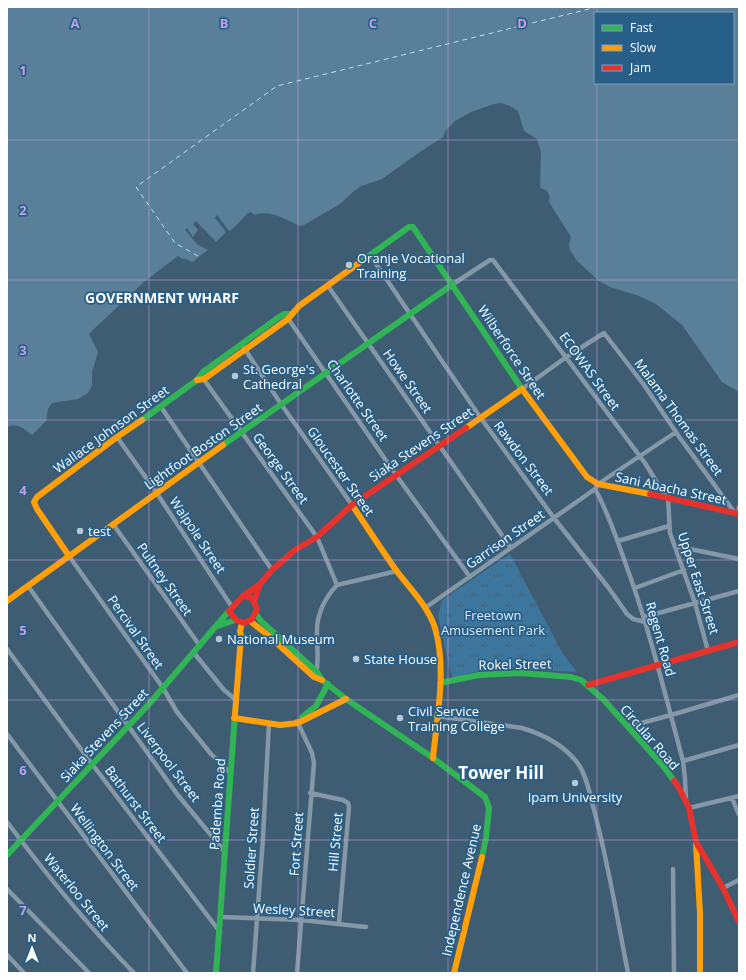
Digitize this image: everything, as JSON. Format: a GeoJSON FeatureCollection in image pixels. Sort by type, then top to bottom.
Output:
{"type":"FeatureCollection","features":[{"type":"Feature","properties":{"kind":"main road","name":"Wallace Johnson Street"},"geometry":{"type":"LineString","coordinates":[[37,497],[117,437],[288,316],[299,306],[370,255],[409,228],[413,227]]}},
{"type":"Feature","properties":{"kind":"main road","name":"Wilberforce Street"},"geometry":{"type":"LineString","coordinates":[[413,227],[522,389],[596,487]]}},
{"type":"Feature","properties":{"kind":"main road","name":"Lightfoot Boston Street"},"geometry":{"type":"LineString","coordinates":[[7,600],[70,556],[198,462],[243,433],[281,404],[326,374],[452,284]]}},
{"type":"Feature","properties":{"kind":"main road","name":"Siaka Stevens Street"},"geometry":{"type":"LineString","coordinates":[[243,596],[260,584],[272,570],[295,550],[317,537],[352,505],[522,389]]}},
{"type":"Feature","properties":{"kind":"main road","name":"Sani Abacha Street"},"geometry":{"type":"LineString","coordinates":[[596,487],[611,486],[667,497],[737,514]]}},
{"type":"Feature","properties":{"kind":"main road","name":"Percival Street"},"geometry":{"type":"LineString","coordinates":[[37,497],[34,502],[37,509],[70,556]]}},
{"type":"Feature","properties":{"kind":"main road","name":"Gloucester Street"},"geometry":{"type":"LineString","coordinates":[[352,505],[397,571],[426,608],[433,621],[440,654],[440,683],[433,758]]}},
{"type":"Feature","properties":{"kind":"main road","name":"Siaka Stevens Street"},"geometry":{"type":"LineString","coordinates":[[254,601],[260,584]]}},
{"type":"Feature","properties":{"kind":"main road"},"geometry":{"type":"LineString","coordinates":[[238,621],[231,609],[243,596],[248,596],[254,601],[257,610],[256,614],[250,621]]}},
{"type":"Feature","properties":{"kind":"main road","name":"Siaka Stevens Street"},"geometry":{"type":"LineString","coordinates":[[7,855],[128,727],[194,654],[231,609]]}},
{"type":"Feature","properties":{"kind":"main road"},"geometry":{"type":"LineString","coordinates":[[256,614],[261,621],[315,675]]}},
{"type":"Feature","properties":{"kind":"main road"},"geometry":{"type":"LineString","coordinates":[[215,627],[238,621],[250,621],[315,675]]}},
{"type":"Feature","properties":{"kind":"main road","name":"Pademba Road"},"geometry":{"type":"LineString","coordinates":[[216,973],[241,636],[236,630],[238,621]]}},
{"type":"Feature","properties":{"kind":"main road"},"geometry":{"type":"LineString","coordinates":[[588,685],[739,642]]}},
{"type":"Feature","properties":{"kind":"main road","name":"Rokel Street"},"geometry":{"type":"LineString","coordinates":[[440,683],[479,675],[522,673],[571,676],[588,685]]}},
{"type":"Feature","properties":{"kind":"main road","name":"Independence Avenue"},"geometry":{"type":"LineString","coordinates":[[315,675],[346,699],[433,758],[485,797],[489,808],[486,838],[454,973]]}},
{"type":"Feature","properties":{"kind":"main road"},"geometry":{"type":"LineString","coordinates":[[297,722],[316,706],[328,684]]}},
{"type":"Feature","properties":{"kind":"main road","name":"Circular Road"},"geometry":{"type":"LineString","coordinates":[[588,685],[603,699],[664,767],[679,788],[687,805]]}},
{"type":"Feature","properties":{"kind":"main road"},"geometry":{"type":"LineString","coordinates":[[234,718],[286,725],[297,722],[346,699]]}},
{"type":"Feature","properties":{"kind":"main road","name":"Regent Road"},"geometry":{"type":"LineString","coordinates":[[687,805],[696,842],[723,888],[739,922]]}},
{"type":"Feature","properties":{"kind":"main road"},"geometry":{"type":"LineString","coordinates":[[696,842],[700,914],[700,973]]}},
{"type":"Feature","properties":{"kind":"street","name":"Rawdon Street"},"geometry":{"type":"LineString","coordinates":[[370,255],[480,417],[554,518],[608,587],[627,614],[633,619],[645,620]]}},
{"type":"Feature","properties":{"kind":"street","name":"Lightfoot Boston Street"},"geometry":{"type":"LineString","coordinates":[[452,284],[472,270],[490,260],[493,260]]}},
{"type":"Feature","properties":{"kind":"street","name":"ECOWAS Street"},"geometry":{"type":"LineString","coordinates":[[493,260],[639,456],[667,497]]}},
{"type":"Feature","properties":{"kind":"street","name":"Howe Street"},"geometry":{"type":"LineString","coordinates":[[328,286],[511,548]]}},
{"type":"Feature","properties":{"kind":"street","name":"Charlotte Street"},"geometry":{"type":"LineString","coordinates":[[288,316],[326,374],[470,576]]}},
{"type":"Feature","properties":{"kind":"street","name":"Siaka Stevens Street"},"geometry":{"type":"LineString","coordinates":[[522,389],[565,358],[604,333]]}},
{"type":"Feature","properties":{"kind":"street","name":"Malama Thomas Street"},"geometry":{"type":"LineString","coordinates":[[604,333],[644,385],[676,432],[737,514]]}},
{"type":"Feature","properties":{"kind":"street","name":"Gloucester Street"},"geometry":{"type":"LineString","coordinates":[[244,347],[281,404],[352,505]]}},
{"type":"Feature","properties":{"kind":"street","name":"George Street"},"geometry":{"type":"LineString","coordinates":[[200,378],[243,433],[317,537],[337,585]]}},
{"type":"Feature","properties":{"kind":"street"},"geometry":{"type":"LineString","coordinates":[[161,407],[272,570]]}},
{"type":"Feature","properties":{"kind":"street","name":"Garrison Street"},"geometry":{"type":"LineString","coordinates":[[426,608],[639,456],[676,432]]}},
{"type":"Feature","properties":{"kind":"street","name":"Walpole Street"},"geometry":{"type":"LineString","coordinates":[[117,437],[156,492],[231,609]]}},
{"type":"Feature","properties":{"kind":"street","name":"Regent Road"},"geometry":{"type":"LineString","coordinates":[[596,487],[618,541],[645,620],[683,761],[686,779],[687,805]]}},
{"type":"Feature","properties":{"kind":"street","name":"Upper East Street"},"geometry":{"type":"LineString","coordinates":[[667,497],[669,526],[696,603],[708,651]]}},
{"type":"Feature","properties":{"kind":"street"},"geometry":{"type":"LineString","coordinates":[[737,514],[739,507]]}},
{"type":"Feature","properties":{"kind":"street","name":"Pultney Street"},"geometry":{"type":"LineString","coordinates":[[113,524],[200,646]]}},
{"type":"Feature","properties":{"kind":"street"},"geometry":{"type":"LineString","coordinates":[[618,541],[669,526]]}},
{"type":"Feature","properties":{"kind":"street"},"geometry":{"type":"LineString","coordinates":[[675,546],[739,559]]}},
{"type":"Feature","properties":{"kind":"street","name":"Percival Street"},"geometry":{"type":"LineString","coordinates":[[70,556],[163,688],[177,712],[195,735],[230,773]]}},
{"type":"Feature","properties":{"kind":"street"},"geometry":{"type":"LineString","coordinates":[[635,588],[684,570]]}},
{"type":"Feature","properties":{"kind":"street"},"geometry":{"type":"LineString","coordinates":[[315,675],[318,660],[318,615],[327,598],[337,585],[397,571]]}},
{"type":"Feature","properties":{"kind":"street","name":"Liverpool Street"},"geometry":{"type":"LineString","coordinates":[[28,586],[177,794],[225,852]]}},
{"type":"Feature","properties":{"kind":"street"},"geometry":{"type":"LineString","coordinates":[[645,620],[696,603],[739,591]]}},
{"type":"Feature","properties":{"kind":"street","name":"Bathurst Street"},"geometry":{"type":"LineString","coordinates":[[7,649],[92,764],[220,932]]}},
{"type":"Feature","properties":{"kind":"street"},"geometry":{"type":"LineString","coordinates":[[194,654],[224,690],[236,700]]}},
{"type":"Feature","properties":{"kind":"street"},"geometry":{"type":"LineString","coordinates":[[627,727],[670,716],[739,695]]}},
{"type":"Feature","properties":{"kind":"street"},"geometry":{"type":"LineString","coordinates":[[436,716],[522,728],[535,732],[545,736],[556,744],[581,767],[596,817],[610,876],[628,973]]}},
{"type":"Feature","properties":{"kind":"street","name":"Fort Street"},"geometry":{"type":"LineString","coordinates":[[297,722],[313,758],[297,973]]}},
{"type":"Feature","properties":{"kind":"street","name":"Soldier Street"},"geometry":{"type":"LineString","coordinates":[[253,973],[269,723]]}},
{"type":"Feature","properties":{"kind":"street","name":"Wellington Street"},"geometry":{"type":"LineString","coordinates":[[7,734],[187,973]]}},
{"type":"Feature","properties":{"kind":"street"},"geometry":{"type":"LineString","coordinates":[[683,761],[739,745]]}},
{"type":"Feature","properties":{"kind":"street","name":"Hill Street"},"geometry":{"type":"LineString","coordinates":[[310,793],[343,800],[348,803],[350,807],[339,923]]}},
{"type":"Feature","properties":{"kind":"street"},"geometry":{"type":"LineString","coordinates":[[687,805],[739,796]]}},
{"type":"Feature","properties":{"kind":"street"},"geometry":{"type":"LineString","coordinates":[[732,798],[739,815]]}},
{"type":"Feature","properties":{"kind":"street","name":"Waterloo Street"},"geometry":{"type":"LineString","coordinates":[[7,822],[79,913],[134,973]]}},
{"type":"Feature","properties":{"kind":"street"},"geometry":{"type":"LineString","coordinates":[[673,869],[674,973]]}},
{"type":"Feature","properties":{"kind":"street"},"geometry":{"type":"LineString","coordinates":[[723,888],[739,880]]}},
{"type":"Feature","properties":{"kind":"street"},"geometry":{"type":"LineString","coordinates":[[7,889],[89,973]]}},
{"type":"Feature","properties":{"kind":"street","name":"Wesley Street"},"geometry":{"type":"LineString","coordinates":[[221,917],[301,920],[366,926]]}},
{"type":"Feature","properties":{"kind":"street"},"geometry":{"type":"LineString","coordinates":[[7,955],[24,973]]}},
{"type":"Feature","properties":{"kind":"green space","name":"Freetown Amusement Park"},"geometry":{"type":"Polygon","coordinates":[[[510,554],[563,654],[577,672],[504,668],[474,672],[452,679],[438,616],[442,600],[510,554]]]}},
{"type":"Feature","properties":{"kind":"shaded area"},"geometry":{"type":"Polygon","coordinates":[[[7,7],[739,7],[739,392],[722,382],[682,325],[656,304],[639,296],[610,287],[599,281],[577,261],[570,250],[569,244],[571,237],[549,202],[550,197],[548,193],[540,188],[541,152],[537,139],[524,131],[518,111],[501,103],[471,112],[455,121],[446,130],[443,137],[382,179],[361,186],[340,204],[304,225],[300,226],[272,214],[266,213],[255,215],[250,212],[229,231],[217,215],[215,218],[226,232],[216,242],[196,221],[193,224],[198,230],[193,237],[187,228],[185,230],[198,245],[208,250],[192,262],[178,256],[145,281],[89,334],[98,352],[92,372],[92,385],[88,393],[78,399],[52,403],[48,409],[46,421],[32,435],[23,428],[11,426],[7,427],[7,7]]]}},
{"type":"Feature","properties":{"kind":"ferry route"},"geometry":{"type":"LineString","coordinates":[[198,256],[175,243],[136,187],[277,86],[597,7]]}},
{"type":"Feature","properties":{"kind":"traffic: fast"},"geometry":{"type":"LineString","coordinates":[[359,263],[409,227],[413,227],[522,389]]}},
{"type":"Feature","properties":{"kind":"traffic: fast"},"geometry":{"type":"LineString","coordinates":[[223,445],[453,284]]}},
{"type":"Feature","properties":{"kind":"traffic: fast"},"geometry":{"type":"LineString","coordinates":[[142,420],[197,380],[203,372],[279,317],[284,314],[292,314]]}},
{"type":"Feature","properties":{"kind":"traffic: fast"},"geometry":{"type":"LineString","coordinates":[[7,855],[149,704],[229,611]]}},
{"type":"Feature","properties":{"kind":"traffic: fast"},"geometry":{"type":"LineString","coordinates":[[256,614],[261,621],[317,672],[322,680],[346,699],[433,758],[485,797],[489,808],[486,838],[482,857]]}},
{"type":"Feature","properties":{"kind":"traffic: fast"},"geometry":{"type":"LineString","coordinates":[[215,627],[235,620]]}},
{"type":"Feature","properties":{"kind":"traffic: fast"},"geometry":{"type":"LineString","coordinates":[[440,683],[479,675],[521,673],[571,677],[581,680],[603,699],[664,767],[674,781]]}},
{"type":"Feature","properties":{"kind":"traffic: fast"},"geometry":{"type":"LineString","coordinates":[[302,717],[316,706],[328,684]]}},
{"type":"Feature","properties":{"kind":"traffic: fast"},"geometry":{"type":"LineString","coordinates":[[216,973],[235,714]]}},
{"type":"Feature","properties":{"kind":"traffic: slow"},"geometry":{"type":"LineString","coordinates":[[197,380],[204,379],[288,319],[299,306],[359,263]]}},
{"type":"Feature","properties":{"kind":"traffic: slow"},"geometry":{"type":"LineString","coordinates":[[466,428],[522,389],[587,477],[598,484],[650,494]]}},
{"type":"Feature","properties":{"kind":"traffic: slow"},"geometry":{"type":"LineString","coordinates":[[69,556],[37,509],[34,502],[37,497],[142,420]]}},
{"type":"Feature","properties":{"kind":"traffic: slow"},"geometry":{"type":"LineString","coordinates":[[7,601],[223,445]]}},
{"type":"Feature","properties":{"kind":"traffic: slow"},"geometry":{"type":"LineString","coordinates":[[352,505],[396,570],[428,612],[435,628],[439,644],[441,676],[439,709],[433,758]]}},
{"type":"Feature","properties":{"kind":"traffic: slow"},"geometry":{"type":"LineString","coordinates":[[250,621],[269,636],[314,677],[322,680]]}},
{"type":"Feature","properties":{"kind":"traffic: slow"},"geometry":{"type":"LineString","coordinates":[[235,714],[241,636],[240,631],[242,623]]}},
{"type":"Feature","properties":{"kind":"traffic: slow"},"geometry":{"type":"LineString","coordinates":[[234,718],[280,725],[298,723],[346,699]]}},
{"type":"Feature","properties":{"kind":"traffic: slow"},"geometry":{"type":"LineString","coordinates":[[696,844],[700,913],[700,973]]}},
{"type":"Feature","properties":{"kind":"traffic: slow"},"geometry":{"type":"LineString","coordinates":[[454,973],[482,857]]}},
{"type":"Feature","properties":{"kind":"traffic: jam"},"geometry":{"type":"LineString","coordinates":[[254,601],[260,584],[272,570],[295,550],[317,537],[352,505],[466,428]]}},
{"type":"Feature","properties":{"kind":"traffic: jam"},"geometry":{"type":"LineString","coordinates":[[650,494],[739,514]]}},
{"type":"Feature","properties":{"kind":"traffic: jam"},"geometry":{"type":"LineString","coordinates":[[243,596],[260,584]]}},
{"type":"Feature","properties":{"kind":"traffic: jam"},"geometry":{"type":"LineString","coordinates":[[243,596],[252,598],[257,609],[252,619],[244,623],[236,620],[229,611],[243,596]]}},
{"type":"Feature","properties":{"kind":"traffic: jam"},"geometry":{"type":"LineString","coordinates":[[588,685],[739,642]]}},
{"type":"Feature","properties":{"kind":"traffic: jam"},"geometry":{"type":"LineString","coordinates":[[674,781],[689,808],[696,842],[723,888],[739,922]]}},
{"type":"Feature","properties":{"kind":"place","name":"Oranje Vocational Training"},"geometry":{"type":"Point","coordinates":[349,265]}},
{"type":"Feature","properties":{"kind":"place","name":"St. George's Cathedral"},"geometry":{"type":"Point","coordinates":[235,376]}},
{"type":"Feature","properties":{"kind":"place","name":"test"},"geometry":{"type":"Point","coordinates":[80,531]}},
{"type":"Feature","properties":{"kind":"place","name":"National Museum"},"geometry":{"type":"Point","coordinates":[219,639]}},
{"type":"Feature","properties":{"kind":"place","name":"State House"},"geometry":{"type":"Point","coordinates":[356,659]}},
{"type":"Feature","properties":{"kind":"place","name":"Civil Service Training College"},"geometry":{"type":"Point","coordinates":[400,718]}},
{"type":"Feature","properties":{"kind":"place","name":"Ipam University"},"geometry":{"type":"Point","coordinates":[575,783]}},
{"type":"Feature","properties":{"kind":"district","name":"GOVERNMENT WHARF"},"geometry":{"type":"Point","coordinates":[162,297]}},
{"type":"Feature","properties":{"kind":"district","name":"Tower Hill"},"geometry":{"type":"Point","coordinates":[501,772]}}]}
